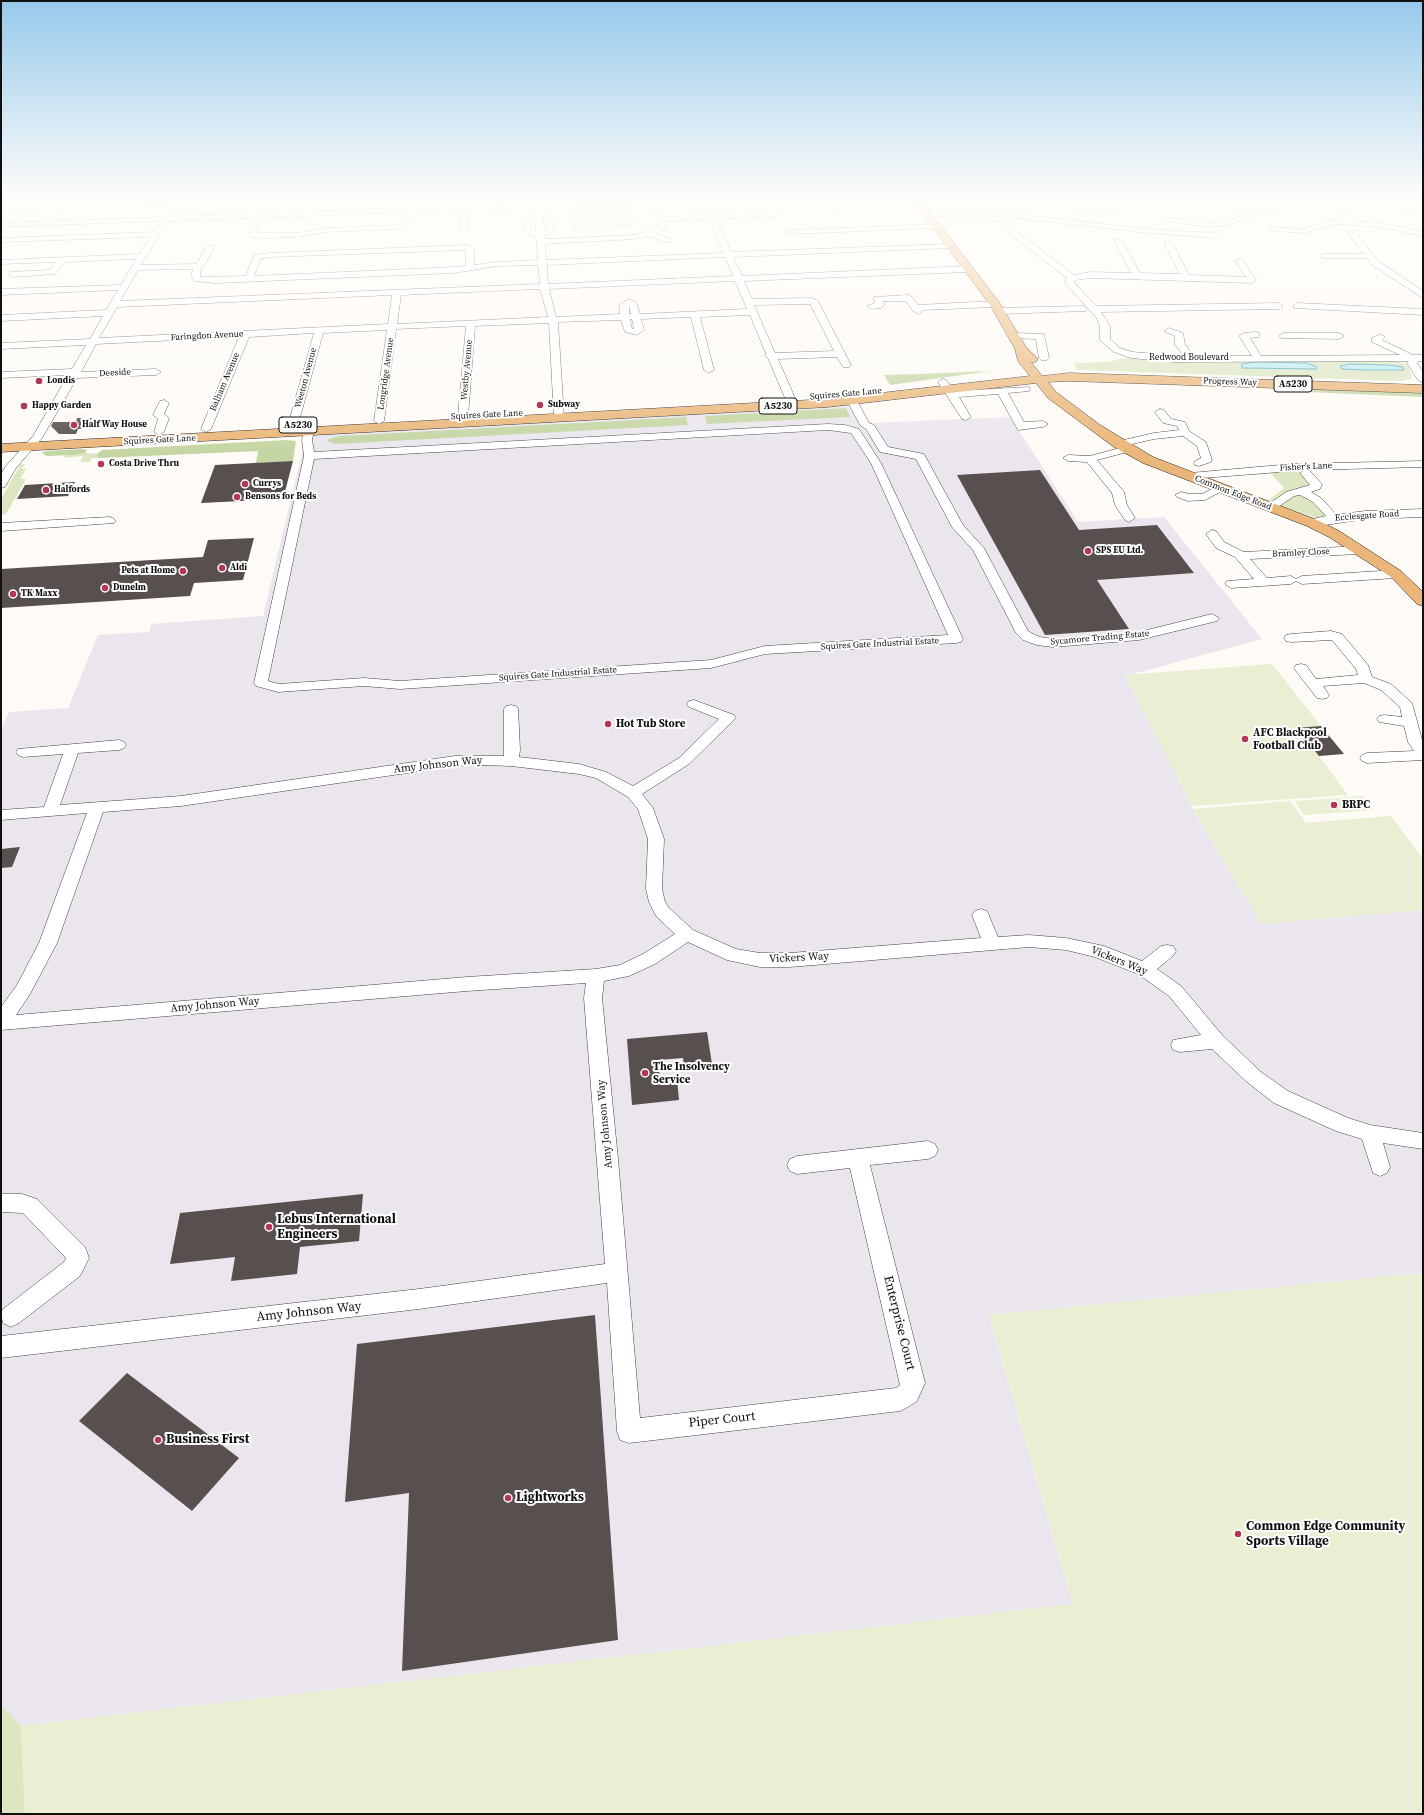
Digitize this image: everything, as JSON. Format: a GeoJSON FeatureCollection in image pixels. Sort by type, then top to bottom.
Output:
{"type":"FeatureCollection","features":[{"type":"Feature","properties":{"kind":"main road","name":"Common Edge Road"},"geometry":{"type":"LineString","coordinates":[[980,286],[997,308],[1014,336],[1023,355],[1070,409],[1123,446],[1148,460],[1312,524],[1360,550],[1418,591],[1423,601]]}},
{"type":"Feature","properties":{"kind":"main road"},"geometry":{"type":"LineString","coordinates":[[997,383],[1016,370],[1023,355]]}},
{"type":"Feature","properties":{"kind":"main road","name":"Progress Way"},"geometry":{"type":"LineString","coordinates":[[1040,375],[1107,372],[1423,384]]}},
{"type":"Feature","properties":{"kind":"main road","name":"Squires Gate Lane"},"geometry":{"type":"LineString","coordinates":[[19,444],[206,429],[293,425],[316,428],[791,402],[850,398],[997,383],[1040,375]]}},
{"type":"Feature","properties":{"kind":"main road","name":"Progress Way"},"geometry":{"type":"LineString","coordinates":[[1040,375],[1423,389]]}},
{"type":"Feature","properties":{"kind":"main road"},"geometry":{"type":"LineString","coordinates":[[997,383],[1019,383],[1054,392],[1059,385],[1066,382],[1135,378]]}},
{"type":"Feature","properties":{"kind":"main road","name":"Squires Gate Lane"},"geometry":{"type":"LineString","coordinates":[[1,439],[19,444],[217,437],[380,421],[463,416],[559,415]]}},
{"type":"Feature","properties":{"kind":"street"},"geometry":{"type":"LineString","coordinates":[[115,304],[572,286]]}},
{"type":"Feature","properties":{"kind":"street"},"geometry":{"type":"LineString","coordinates":[[741,286],[770,356],[791,402]]}},
{"type":"Feature","properties":{"kind":"street","name":"Redwood Boulevard"},"geometry":{"type":"LineString","coordinates":[[1071,286],[1095,309],[1104,322],[1105,340],[1117,350],[1147,358],[1418,359],[1423,364]]}},
{"type":"Feature","properties":{"kind":"street"},"geometry":{"type":"LineString","coordinates":[[1409,286],[1423,295]]}},
{"type":"Feature","properties":{"kind":"street"},"geometry":{"type":"LineString","coordinates":[[1,292],[124,287]]}},
{"type":"Feature","properties":{"kind":"street"},"geometry":{"type":"LineString","coordinates":[[1,464],[19,444],[49,416],[124,287]]}},
{"type":"Feature","properties":{"kind":"street"},"geometry":{"type":"LineString","coordinates":[[544,287],[553,320],[559,415]]}},
{"type":"Feature","properties":{"kind":"street","name":"Longridge Avenue"},"geometry":{"type":"LineString","coordinates":[[380,421],[397,293]]}},
{"type":"Feature","properties":{"kind":"street"},"geometry":{"type":"LineString","coordinates":[[874,300],[908,298],[917,310],[1076,308]]}},
{"type":"Feature","properties":{"kind":"street"},"geometry":{"type":"LineString","coordinates":[[748,302],[812,301],[815,303],[846,365]]}},
{"type":"Feature","properties":{"kind":"street"},"geometry":{"type":"LineString","coordinates":[[629,302],[633,304],[636,317],[639,330],[629,332],[623,305],[629,302]]}},
{"type":"Feature","properties":{"kind":"street"},"geometry":{"type":"LineString","coordinates":[[1095,309],[1279,306]]}},
{"type":"Feature","properties":{"kind":"street"},"geometry":{"type":"LineString","coordinates":[[1297,306],[1423,312]]}},
{"type":"Feature","properties":{"kind":"street","name":"Faringdon Avenue"},"geometry":{"type":"LineString","coordinates":[[1,346],[472,323],[752,312]]}},
{"type":"Feature","properties":{"kind":"street"},"geometry":{"type":"LineString","coordinates":[[1,318],[109,313]]}},
{"type":"Feature","properties":{"kind":"street"},"geometry":{"type":"LineString","coordinates":[[695,314],[709,370]]}},
{"type":"Feature","properties":{"kind":"street","name":"Westby Avenue"},"geometry":{"type":"LineString","coordinates":[[463,416],[472,323]]}},
{"type":"Feature","properties":{"kind":"street","name":"Weeton Avenue"},"geometry":{"type":"LineString","coordinates":[[293,425],[319,331]]}},
{"type":"Feature","properties":{"kind":"street"},"geometry":{"type":"LineString","coordinates":[[1169,331],[1180,335],[1190,334]]}},
{"type":"Feature","properties":{"kind":"street"},"geometry":{"type":"LineString","coordinates":[[1233,333],[1244,336],[1256,334]]}},
{"type":"Feature","properties":{"kind":"street","name":"Balham Avenue"},"geometry":{"type":"LineString","coordinates":[[206,429],[245,335]]}},
{"type":"Feature","properties":{"kind":"street"},"geometry":{"type":"LineString","coordinates":[[1180,335],[1180,345],[1191,359]]}},
{"type":"Feature","properties":{"kind":"street"},"geometry":{"type":"LineString","coordinates":[[1014,336],[1041,336],[1040,342],[1044,358]]}},
{"type":"Feature","properties":{"kind":"street"},"geometry":{"type":"LineString","coordinates":[[1244,336],[1258,358]]}},
{"type":"Feature","properties":{"kind":"street"},"geometry":{"type":"LineString","coordinates":[[1284,336],[1339,336]]}},
{"type":"Feature","properties":{"kind":"street"},"geometry":{"type":"LineString","coordinates":[[1308,336],[1325,358]]}},
{"type":"Feature","properties":{"kind":"street"},"geometry":{"type":"LineString","coordinates":[[1362,339],[1377,338],[1418,359],[1412,363],[1423,380]]}},
{"type":"Feature","properties":{"kind":"street"},"geometry":{"type":"LineString","coordinates":[[770,356],[840,354]]}},
{"type":"Feature","properties":{"kind":"street","name":"Deeside"},"geometry":{"type":"LineString","coordinates":[[1,376],[157,369],[151,383]]}},
{"type":"Feature","properties":{"kind":"street"},"geometry":{"type":"LineString","coordinates":[[997,383],[1021,427],[1043,424]]}},
{"type":"Feature","properties":{"kind":"street","name":"Squires Gate Lane"},"geometry":{"type":"LineString","coordinates":[[997,383],[1025,389]]}},
{"type":"Feature","properties":{"kind":"street"},"geometry":{"type":"LineString","coordinates":[[948,388],[966,418]]}},
{"type":"Feature","properties":{"kind":"street","name":"Sycamore Trading Estate"},"geometry":{"type":"LineString","coordinates":[[850,398],[865,425],[870,427],[884,450],[920,456],[958,527],[978,548],[1023,633],[1028,637],[1037,641],[1053,642],[1139,636],[1212,618]]}},
{"type":"Feature","properties":{"kind":"street"},"geometry":{"type":"LineString","coordinates":[[159,432],[164,418],[158,415],[164,403]]}},
{"type":"Feature","properties":{"kind":"street"},"geometry":{"type":"LineString","coordinates":[[1160,412],[1167,421],[1185,426],[1202,444],[1205,451],[1206,460],[1199,463]]}},
{"type":"Feature","properties":{"kind":"street"},"geometry":{"type":"LineString","coordinates":[[1,485],[11,467],[19,444],[49,416]]}},
{"type":"Feature","properties":{"kind":"street"},"geometry":{"type":"LineString","coordinates":[[1068,458],[1090,459],[1123,446],[1185,426]]}},
{"type":"Feature","properties":{"kind":"street"},"geometry":{"type":"LineString","coordinates":[[309,456],[316,428]]}},
{"type":"Feature","properties":{"kind":"street","name":"Squires Gate Industrial Estate"},"geometry":{"type":"LineString","coordinates":[[820,428],[845,428],[855,431],[876,463],[956,639],[765,650],[711,664],[400,686],[364,682],[278,688],[261,683],[309,456],[820,428]]}},
{"type":"Feature","properties":{"kind":"street"},"geometry":{"type":"LineString","coordinates":[[1205,451],[1218,453]]}},
{"type":"Feature","properties":{"kind":"street"},"geometry":{"type":"LineString","coordinates":[[1090,459],[1123,493],[1121,505],[1129,518]]}},
{"type":"Feature","properties":{"kind":"street","name":"Fisher's Lane"},"geometry":{"type":"LineString","coordinates":[[1190,476],[1292,467],[1423,464]]}},
{"type":"Feature","properties":{"kind":"street"},"geometry":{"type":"LineString","coordinates":[[1271,507],[1290,494],[1311,490],[1316,485],[1306,473]]}},
{"type":"Feature","properties":{"kind":"street"},"geometry":{"type":"LineString","coordinates":[[1185,499],[1205,497],[1220,488]]}},
{"type":"Feature","properties":{"kind":"street"},"geometry":{"type":"LineString","coordinates":[[1302,492],[1317,500],[1330,514]]}},
{"type":"Feature","properties":{"kind":"street","name":"Ecclesgate Road"},"geometry":{"type":"LineString","coordinates":[[1312,524],[1324,520],[1365,515],[1423,513]]}},
{"type":"Feature","properties":{"kind":"street"},"geometry":{"type":"LineString","coordinates":[[1,527],[110,521]]}},
{"type":"Feature","properties":{"kind":"street"},"geometry":{"type":"LineString","coordinates":[[1,531],[22,527]]}},
{"type":"Feature","properties":{"kind":"street"},"geometry":{"type":"LineString","coordinates":[[1212,534],[1220,545],[1241,556],[1264,582]]}},
{"type":"Feature","properties":{"kind":"street","name":"Bramley Close"},"geometry":{"type":"LineString","coordinates":[[1241,556],[1360,550]]}},
{"type":"Feature","properties":{"kind":"street"},"geometry":{"type":"LineString","coordinates":[[1231,584],[1396,574]]}},
{"type":"Feature","properties":{"kind":"street"},"geometry":{"type":"LineString","coordinates":[[1291,638],[1335,636],[1363,668],[1366,679]]}},
{"type":"Feature","properties":{"kind":"street"},"geometry":{"type":"LineString","coordinates":[[1301,668],[1322,695]]}},
{"type":"Feature","properties":{"kind":"street"},"geometry":{"type":"LineString","coordinates":[[1313,684],[1366,679],[1378,682],[1407,706],[1415,742],[1423,754],[1367,758]]}},
{"type":"Feature","properties":{"kind":"street"},"geometry":{"type":"LineString","coordinates":[[633,794],[684,761],[729,718],[694,704]]}},
{"type":"Feature","properties":{"kind":"street"},"geometry":{"type":"LineString","coordinates":[[511,709],[513,750],[511,761]]}},
{"type":"Feature","properties":{"kind":"street"},"geometry":{"type":"LineString","coordinates":[[1384,719],[1411,723]]}},
{"type":"Feature","properties":{"kind":"street"},"geometry":{"type":"LineString","coordinates":[[23,752],[118,745]]}},
{"type":"Feature","properties":{"kind":"street"},"geometry":{"type":"LineString","coordinates":[[50,811],[72,749]]}},
{"type":"Feature","properties":{"kind":"street","name":"Amy Johnson Way"},"geometry":{"type":"LineString","coordinates":[[1,815],[181,801],[455,762],[483,760],[511,761],[579,769],[607,778],[633,794],[645,808],[656,839],[654,889],[662,912],[672,922]]}},
{"type":"Feature","properties":{"kind":"street","name":"Amy Johnson Way"},"geometry":{"type":"LineString","coordinates":[[1,1022],[30,978],[48,943],[98,808]]}},
{"type":"Feature","properties":{"kind":"street"},"geometry":{"type":"LineString","coordinates":[[981,914],[991,943]]}},
{"type":"Feature","properties":{"kind":"street","name":"Vickers Way"},"geometry":{"type":"LineString","coordinates":[[672,922],[687,934],[734,955],[760,960],[790,960],[1029,941],[1066,944],[1098,951],[1144,969],[1175,991],[1216,1041],[1254,1077],[1281,1097],[1343,1125],[1370,1133],[1423,1141]]}},
{"type":"Feature","properties":{"kind":"street","name":"Amy Johnson Way"},"geometry":{"type":"LineString","coordinates":[[1,1022],[467,984],[596,976],[623,971],[649,959],[668,948],[687,934]]}},
{"type":"Feature","properties":{"kind":"street"},"geometry":{"type":"LineString","coordinates":[[1144,969],[1168,951]]}},
{"type":"Feature","properties":{"kind":"street","name":"Amy Johnson Way"},"geometry":{"type":"LineString","coordinates":[[596,976],[593,998],[608,1159],[629,1431]]}},
{"type":"Feature","properties":{"kind":"street"},"geometry":{"type":"LineString","coordinates":[[1180,1045],[1216,1041]]}},
{"type":"Feature","properties":{"kind":"street"},"geometry":{"type":"LineString","coordinates":[[1370,1133],[1380,1167]]}},
{"type":"Feature","properties":{"kind":"street"},"geometry":{"type":"LineString","coordinates":[[797,1165],[928,1150]]}},
{"type":"Feature","properties":{"kind":"street","name":"Enterprise Court"},"geometry":{"type":"LineString","coordinates":[[815,1410],[900,1399],[909,1393],[913,1383],[858,1158]]}},
{"type":"Feature","properties":{"kind":"street"},"geometry":{"type":"LineString","coordinates":[[1,1203],[22,1203],[30,1206],[77,1254],[78,1258],[72,1270],[11,1316]]}},
{"type":"Feature","properties":{"kind":"street","name":"Amy Johnson Way"},"geometry":{"type":"LineString","coordinates":[[1,1347],[419,1299],[617,1272]]}},
{"type":"Feature","properties":{"kind":"street","name":"Piper Court"},"geometry":{"type":"LineString","coordinates":[[629,1431],[815,1410]]}},
{"type":"Feature","properties":{"kind":"shaded area"},"geometry":{"type":"Polygon","coordinates":[[[857,401],[869,423],[1010,417],[1078,522],[1164,517],[1262,639],[1125,676],[1168,757],[1195,813],[1262,924],[1423,910],[1423,1273],[989,1315],[1073,1604],[21,1726],[1,1705],[1,729],[9,712],[68,708],[98,635],[149,632],[151,624],[263,616],[307,432],[857,401]]]}},
{"type":"Feature","properties":{"kind":"green space"},"geometry":{"type":"Polygon","coordinates":[[[1130,357],[1149,360],[1186,361],[1390,360],[1407,364],[1412,375],[1411,379],[1401,381],[1077,370],[1074,363],[1107,362],[1130,357]]]}},
{"type":"Feature","properties":{"kind":"green space"},"geometry":{"type":"Polygon","coordinates":[[[991,371],[890,385],[884,375],[921,374],[991,371]]]}},
{"type":"Feature","properties":{"kind":"green space"},"geometry":{"type":"Polygon","coordinates":[[[1276,388],[1423,393],[1423,397],[1284,391],[1276,390],[1276,388]]]}},
{"type":"Feature","properties":{"kind":"green space"},"geometry":{"type":"Polygon","coordinates":[[[846,408],[850,417],[707,424],[705,416],[846,408]]]}},
{"type":"Feature","properties":{"kind":"green space"},"geometry":{"type":"Polygon","coordinates":[[[686,417],[688,425],[335,444],[328,441],[329,439],[339,436],[686,417]]]}},
{"type":"Feature","properties":{"kind":"green space"},"geometry":{"type":"Polygon","coordinates":[[[286,440],[296,441],[293,461],[256,463],[258,451],[101,458],[98,457],[97,454],[102,450],[286,440]]]}},
{"type":"Feature","properties":{"kind":"green space"},"geometry":{"type":"Polygon","coordinates":[[[87,450],[85,453],[73,455],[47,456],[42,453],[45,451],[87,450]]]}},
{"type":"Feature","properties":{"kind":"green space"},"geometry":{"type":"Polygon","coordinates":[[[85,453],[97,454],[101,458],[92,458],[90,462],[80,462],[83,456],[63,458],[64,456],[85,453]]]}},
{"type":"Feature","properties":{"kind":"green space"},"geometry":{"type":"Polygon","coordinates":[[[21,464],[25,464],[22,469],[26,469],[20,479],[26,479],[6,514],[1,515],[1,499],[21,464]]]}},
{"type":"Feature","properties":{"kind":"green space"},"geometry":{"type":"Polygon","coordinates":[[[1303,469],[1316,484],[1303,491],[1332,517],[1319,519],[1268,501],[1284,488],[1269,471],[1303,469]]]}},
{"type":"Feature","properties":{"kind":"green space","name":"AFC Blackpool Football Club"},"geometry":{"type":"Polygon","coordinates":[[[1272,664],[1343,754],[1319,756],[1348,795],[1192,806],[1125,675],[1272,664]]]}},
{"type":"Feature","properties":{"kind":"green space","name":"BRPC"},"geometry":{"type":"Polygon","coordinates":[[[1363,796],[1373,810],[1304,815],[1295,801],[1363,796]]]}},
{"type":"Feature","properties":{"kind":"green space"},"geometry":{"type":"Polygon","coordinates":[[[1290,801],[1306,823],[1391,816],[1423,859],[1423,910],[1262,924],[1193,809],[1290,801]]]}},
{"type":"Feature","properties":{"kind":"green space","name":"Common Edge Community Sports Village"},"geometry":{"type":"Polygon","coordinates":[[[1423,1273],[1423,1814],[25,1814],[21,1726],[1073,1604],[989,1315],[1423,1273]]]}},
{"type":"Feature","properties":{"kind":"green space"},"geometry":{"type":"Polygon","coordinates":[[[1,1705],[21,1726],[25,1814],[1,1814],[1,1705]]]}},
{"type":"Feature","properties":{"kind":"water"},"geometry":{"type":"Polygon","coordinates":[[[1255,362],[1307,363],[1317,367],[1316,369],[1242,368],[1242,364],[1255,362]]]}},
{"type":"Feature","properties":{"kind":"water"},"geometry":{"type":"Polygon","coordinates":[[[1350,364],[1388,365],[1403,367],[1404,370],[1342,369],[1340,366],[1350,364]]]}},
{"type":"Feature","properties":{"kind":"building","name":"Half Way House"},"geometry":{"type":"Polygon","coordinates":[[[77,418],[92,418],[86,429],[78,429],[76,434],[59,434],[51,426],[53,422],[76,422],[77,418]]]}},
{"type":"Feature","properties":{"kind":"building","name":"Currys"},"geometry":{"type":"Polygon","coordinates":[[[293,461],[283,499],[201,503],[215,465],[293,461]]]}},
{"type":"Feature","properties":{"kind":"building","name":"SPS EU Ltd."},"geometry":{"type":"Polygon","coordinates":[[[1040,470],[1079,530],[1157,525],[1194,573],[1097,580],[1129,629],[1045,635],[957,475],[1040,470]]]}},
{"type":"Feature","properties":{"kind":"building","name":"Halfords"},"geometry":{"type":"Polygon","coordinates":[[[75,482],[68,496],[17,499],[25,485],[75,482]]]}},
{"type":"Feature","properties":{"kind":"building"},"geometry":{"type":"Polygon","coordinates":[[[254,538],[243,580],[194,583],[190,596],[1,608],[1,569],[203,557],[208,540],[254,538]]]}},
{"type":"Feature","properties":{"kind":"building"},"geometry":{"type":"Polygon","coordinates":[[[1321,726],[1344,754],[1319,756],[1297,728],[1321,726]]]}},
{"type":"Feature","properties":{"kind":"building"},"geometry":{"type":"Polygon","coordinates":[[[20,847],[12,867],[1,868],[1,849],[20,847]]]}},
{"type":"Feature","properties":{"kind":"building","name":"The Insolvency Service"},"geometry":{"type":"Polygon","coordinates":[[[707,1032],[712,1064],[684,1067],[683,1058],[658,1060],[660,1080],[677,1079],[679,1100],[632,1105],[627,1039],[707,1032]]]}},
{"type":"Feature","properties":{"kind":"building","name":"Lebus International Engineers"},"geometry":{"type":"Polygon","coordinates":[[[363,1194],[359,1241],[300,1247],[297,1274],[231,1281],[235,1257],[170,1264],[180,1213],[363,1194]]]}},
{"type":"Feature","properties":{"kind":"building","name":"Lightworks"},"geometry":{"type":"Polygon","coordinates":[[[595,1315],[618,1640],[402,1671],[409,1493],[345,1502],[357,1344],[595,1315]]]}},
{"type":"Feature","properties":{"kind":"building","name":"Business First"},"geometry":{"type":"Polygon","coordinates":[[[127,1373],[239,1458],[192,1511],[79,1421],[127,1373]]]}},
{"type":"Feature","properties":{"kind":"place","name":"Londis"},"geometry":{"type":"Point","coordinates":[39,381]}},
{"type":"Feature","properties":{"kind":"place","name":"Subway"},"geometry":{"type":"Point","coordinates":[540,405]}},
{"type":"Feature","properties":{"kind":"place","name":"Happy Garden"},"geometry":{"type":"Point","coordinates":[24,406]}},
{"type":"Feature","properties":{"kind":"place","name":"Half Way House"},"geometry":{"type":"Point","coordinates":[74,425]}},
{"type":"Feature","properties":{"kind":"place","name":"Costa Drive Thru"},"geometry":{"type":"Point","coordinates":[101,464]}},
{"type":"Feature","properties":{"kind":"place","name":"Currys"},"geometry":{"type":"Point","coordinates":[245,484]}},
{"type":"Feature","properties":{"kind":"place","name":"Halfords"},"geometry":{"type":"Point","coordinates":[46,490]}},
{"type":"Feature","properties":{"kind":"place","name":"Bensons for Beds"},"geometry":{"type":"Point","coordinates":[237,497]}},
{"type":"Feature","properties":{"kind":"place","name":"SPS EU Ltd."},"geometry":{"type":"Point","coordinates":[1088,551]}},
{"type":"Feature","properties":{"kind":"place","name":"Aldi"},"geometry":{"type":"Point","coordinates":[222,568]}},
{"type":"Feature","properties":{"kind":"place","name":"Pets at Home"},"geometry":{"type":"Point","coordinates":[183,571]}},
{"type":"Feature","properties":{"kind":"place","name":"Dunelm"},"geometry":{"type":"Point","coordinates":[105,588]}},
{"type":"Feature","properties":{"kind":"place","name":"TK Maxx"},"geometry":{"type":"Point","coordinates":[13,594]}},
{"type":"Feature","properties":{"kind":"place","name":"Hot Tub Store"},"geometry":{"type":"Point","coordinates":[608,724]}},
{"type":"Feature","properties":{"kind":"place","name":"AFC Blackpool Football Club"},"geometry":{"type":"Point","coordinates":[1245,739]}},
{"type":"Feature","properties":{"kind":"place","name":"BRPC"},"geometry":{"type":"Point","coordinates":[1334,805]}},
{"type":"Feature","properties":{"kind":"place","name":"The Insolvency Service"},"geometry":{"type":"Point","coordinates":[645,1073]}},
{"type":"Feature","properties":{"kind":"place","name":"Lebus International Engineers"},"geometry":{"type":"Point","coordinates":[269,1227]}},
{"type":"Feature","properties":{"kind":"place","name":"Business First"},"geometry":{"type":"Point","coordinates":[158,1440]}},
{"type":"Feature","properties":{"kind":"place","name":"Lightworks"},"geometry":{"type":"Point","coordinates":[508,1498]}},
{"type":"Feature","properties":{"kind":"place","name":"Common Edge Community Sports Village"},"geometry":{"type":"Point","coordinates":[1238,1534]}}]}
